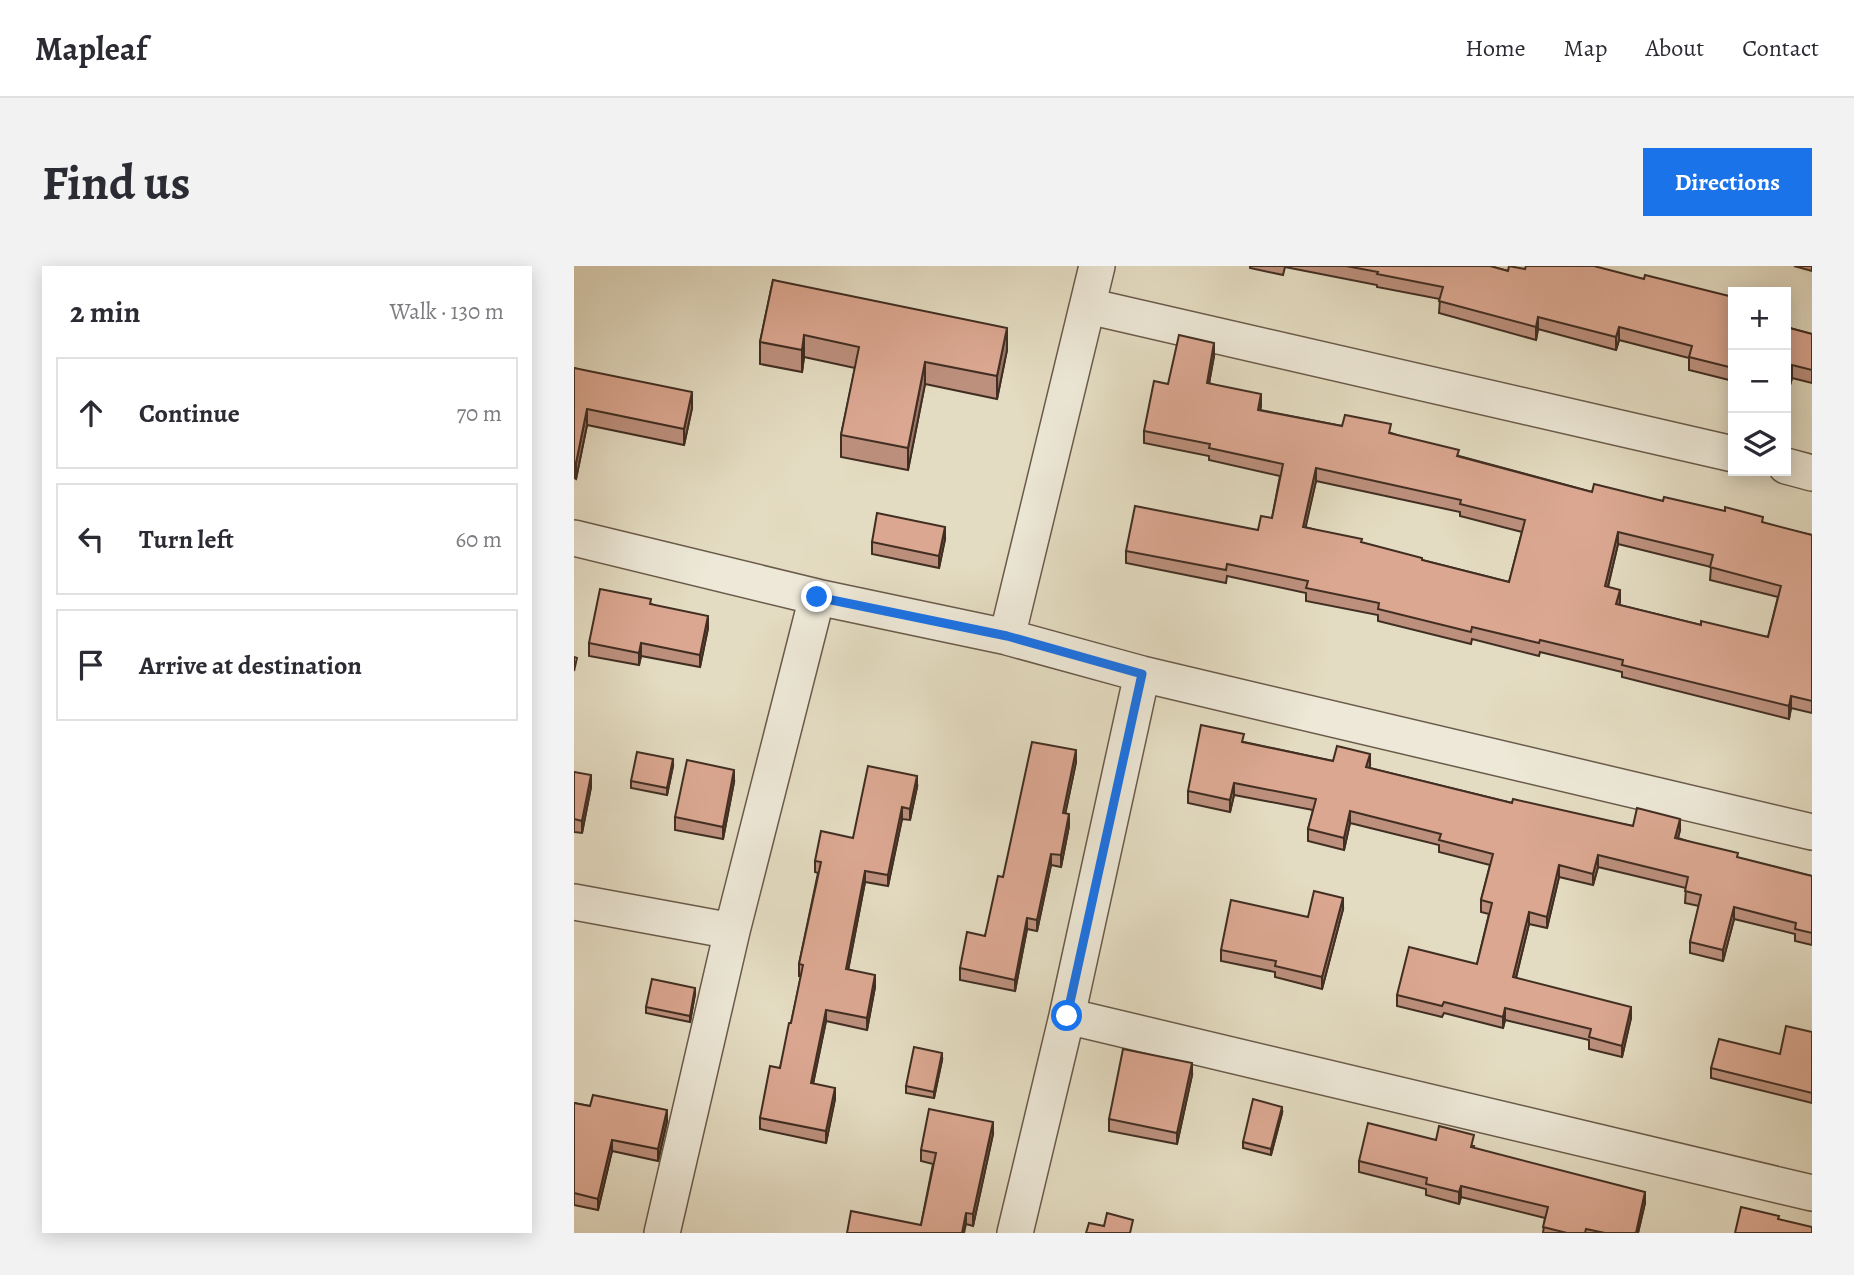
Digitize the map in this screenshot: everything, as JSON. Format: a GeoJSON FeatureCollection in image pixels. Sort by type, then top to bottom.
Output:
{"type":"FeatureCollection","features":[{"type":"Feature","properties":{"kind":"street"},"geometry":{"type":"LineString","coordinates":[[1007,636],[1097,266]]}},
{"type":"Feature","properties":{"kind":"street"},"geometry":{"type":"LineString","coordinates":[[1088,306],[1728,453]]}},
{"type":"Feature","properties":{"kind":"street"},"geometry":{"type":"LineString","coordinates":[[1791,467],[1812,472]]}},
{"type":"Feature","properties":{"kind":"street"},"geometry":{"type":"LineString","coordinates":[[574,538],[817,597],[1007,636],[1142,674],[1812,832]]}},
{"type":"Feature","properties":{"kind":"street"},"geometry":{"type":"LineString","coordinates":[[662,1233],[732,931],[817,597]]}},
{"type":"Feature","properties":{"kind":"street"},"geometry":{"type":"LineString","coordinates":[[1015,1233],[1067,1016],[1142,674]]}},
{"type":"Feature","properties":{"kind":"street"},"geometry":{"type":"LineString","coordinates":[[574,902],[732,931]]}},
{"type":"Feature","properties":{"kind":"street"},"geometry":{"type":"LineString","coordinates":[[1067,1016],[1812,1193]]}},
{"type":"Feature","properties":{"kind":"building"},"geometry":{"type":"Polygon","coordinates":[[[1346,266],[1490,266],[1508,271],[1509,266],[1525,269],[1526,266],[1594,266],[1644,279],[1645,275],[1728,296],[1728,367],[1689,357],[1692,346],[1619,327],[1616,337],[1538,317],[1536,327],[1439,301],[1443,287],[1377,274],[1378,272],[1346,266]]]}},
{"type":"Feature","properties":{"kind":"building"},"geometry":{"type":"Polygon","coordinates":[[[773,280],[1007,328],[997,376],[925,362],[908,448],[841,435],[859,347],[804,335],[802,350],[760,342],[773,280]]]}},
{"type":"Feature","properties":{"kind":"building"},"geometry":{"type":"Polygon","coordinates":[[[1791,328],[1812,334],[1812,370],[1792,365],[1791,369],[1791,328]]]}},
{"type":"Feature","properties":{"kind":"building"},"geometry":{"type":"Polygon","coordinates":[[[1179,335],[1214,343],[1207,383],[1261,394],[1258,410],[1342,426],[1345,415],[1391,424],[1389,433],[1459,450],[1457,456],[1592,492],[1594,484],[1663,501],[1664,497],[1725,511],[1725,507],[1763,517],[1762,522],[1812,535],[1812,701],[1791,696],[1789,706],[1622,665],[1623,660],[1540,640],[1539,643],[1472,627],[1471,632],[1378,609],[1379,603],[1306,588],[1308,581],[1227,564],[1226,570],[1126,551],[1135,506],[1258,530],[1261,516],[1272,518],[1283,464],[1209,448],[1210,444],[1144,431],[1154,381],[1168,384],[1179,335]],[[1316,468],[1303,527],[1362,539],[1361,542],[1422,560],[1509,582],[1525,520],[1460,504],[1461,500],[1316,468]],[[1618,532],[1605,586],[1620,590],[1616,604],[1701,625],[1701,621],[1768,637],[1781,586],[1710,567],[1713,555],[1618,532]]]}},
{"type":"Feature","properties":{"kind":"building"},"geometry":{"type":"Polygon","coordinates":[[[574,368],[692,392],[684,429],[587,409],[576,463],[574,462],[574,368]]]}},
{"type":"Feature","properties":{"kind":"building"},"geometry":{"type":"Polygon","coordinates":[[[877,513],[945,527],[939,556],[872,542],[877,513]]]}},
{"type":"Feature","properties":{"kind":"building"},"geometry":{"type":"Polygon","coordinates":[[[600,589],[651,599],[650,604],[708,616],[700,655],[641,643],[639,653],[589,643],[600,589]]]}},
{"type":"Feature","properties":{"kind":"building"},"geometry":{"type":"Polygon","coordinates":[[[1201,725],[1244,734],[1242,742],[1333,761],[1337,746],[1370,754],[1366,767],[1512,803],[1513,799],[1633,826],[1637,808],[1680,819],[1675,838],[1738,853],[1737,857],[1812,876],[1812,933],[1795,929],[1796,923],[1734,907],[1723,950],[1690,942],[1701,895],[1685,891],[1688,877],[1598,855],[1593,874],[1559,865],[1547,917],[1529,912],[1513,977],[1631,1007],[1622,1046],[1589,1037],[1591,1029],[1505,1008],[1503,1017],[1444,1002],[1442,1006],[1397,995],[1409,947],[1477,964],[1492,903],[1481,900],[1493,854],[1439,840],[1441,834],[1350,811],[1344,838],[1308,829],[1316,799],[1234,783],[1230,800],[1188,791],[1201,725]]]}},
{"type":"Feature","properties":{"kind":"building"},"geometry":{"type":"Polygon","coordinates":[[[1032,742],[1076,750],[1063,813],[1069,814],[1061,855],[1051,854],[1037,920],[1027,918],[1015,980],[960,968],[967,932],[985,936],[998,876],[1003,877],[1032,742]]]}},
{"type":"Feature","properties":{"kind":"building"},"geometry":{"type":"Polygon","coordinates":[[[637,752],[673,759],[667,788],[631,781],[637,752]]]}},
{"type":"Feature","properties":{"kind":"building"},"geometry":{"type":"Polygon","coordinates":[[[687,760],[734,770],[723,827],[675,817],[687,760]]]}},
{"type":"Feature","properties":{"kind":"building"},"geometry":{"type":"Polygon","coordinates":[[[868,766],[917,776],[910,809],[902,807],[888,875],[865,871],[846,969],[875,975],[867,1018],[826,1010],[811,1083],[835,1088],[826,1131],[760,1118],[770,1066],[780,1068],[791,1023],[803,965],[799,964],[821,862],[815,861],[821,831],[853,838],[868,766]]]}},
{"type":"Feature","properties":{"kind":"building"},"geometry":{"type":"Polygon","coordinates":[[[574,772],[591,775],[582,821],[574,819],[574,772]]]}},
{"type":"Feature","properties":{"kind":"building"},"geometry":{"type":"Polygon","coordinates":[[[1314,891],[1343,898],[1322,977],[1275,966],[1276,961],[1221,950],[1231,900],[1308,917],[1314,891]]]}},
{"type":"Feature","properties":{"kind":"building"},"geometry":{"type":"Polygon","coordinates":[[[652,979],[695,988],[690,1016],[646,1007],[652,979]]]}},
{"type":"Feature","properties":{"kind":"building"},"geometry":{"type":"Polygon","coordinates":[[[1786,1026],[1812,1032],[1812,1093],[1711,1068],[1719,1039],[1780,1054],[1786,1026]]]}},
{"type":"Feature","properties":{"kind":"building"},"geometry":{"type":"Polygon","coordinates":[[[914,1047],[942,1053],[934,1092],[906,1086],[914,1047]]]}},
{"type":"Feature","properties":{"kind":"building"},"geometry":{"type":"Polygon","coordinates":[[[1123,1049],[1192,1063],[1177,1133],[1109,1119],[1123,1049]]]}},
{"type":"Feature","properties":{"kind":"building"},"geometry":{"type":"Polygon","coordinates":[[[593,1095],[667,1110],[658,1149],[612,1140],[598,1199],[574,1193],[574,1103],[590,1106],[593,1095]]]}},
{"type":"Feature","properties":{"kind":"building"},"geometry":{"type":"Polygon","coordinates":[[[1253,1099],[1282,1107],[1271,1149],[1243,1142],[1253,1099]]]}},
{"type":"Feature","properties":{"kind":"building"},"geometry":{"type":"Polygon","coordinates":[[[929,1109],[993,1122],[973,1214],[966,1213],[962,1233],[847,1233],[851,1211],[921,1225],[936,1153],[921,1150],[929,1109]]]}},
{"type":"Feature","properties":{"kind":"building"},"geometry":{"type":"Polygon","coordinates":[[[1368,1123],[1436,1140],[1439,1126],[1474,1135],[1471,1147],[1645,1192],[1636,1233],[1605,1233],[1586,1229],[1585,1233],[1567,1233],[1543,1227],[1548,1207],[1461,1186],[1459,1192],[1426,1184],[1427,1178],[1359,1161],[1368,1123]]]}},
{"type":"Feature","properties":{"kind":"building"},"geometry":{"type":"Polygon","coordinates":[[[1741,1207],[1812,1227],[1812,1233],[1735,1233],[1741,1207]]]}},
{"type":"Feature","properties":{"kind":"building"},"geometry":{"type":"Polygon","coordinates":[[[1107,1213],[1133,1220],[1130,1233],[1086,1233],[1089,1223],[1104,1226],[1107,1213]]]}},
{"type":"Feature","properties":{"kind":"route"},"geometry":{"type":"LineString","coordinates":[[817,597],[1007,636],[1142,674],[1067,1016]]}}]}
